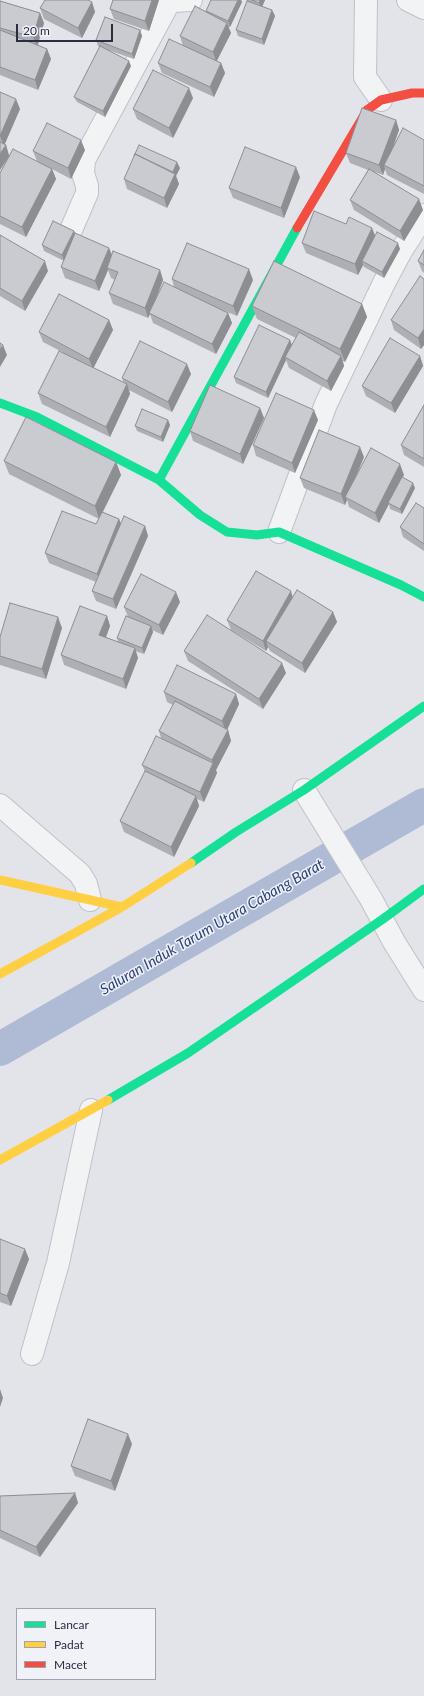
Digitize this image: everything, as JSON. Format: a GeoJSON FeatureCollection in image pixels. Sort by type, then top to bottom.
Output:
{"type":"FeatureCollection","features":[{"type":"Feature","properties":{"kind":"street"},"geometry":{"type":"LineString","coordinates":[[71,230],[87,193],[87,186],[83,172],[84,160],[168,4],[173,1],[191,0]]}},
{"type":"Feature","properties":{"kind":"street"},"geometry":{"type":"LineString","coordinates":[[366,0],[365,77],[381,100]]}},
{"type":"Feature","properties":{"kind":"street"},"geometry":{"type":"LineString","coordinates":[[408,0],[424,8]]}},
{"type":"Feature","properties":{"kind":"street"},"geometry":{"type":"LineString","coordinates":[[159,480],[285,248],[367,110],[381,100],[412,93],[424,93]]}},
{"type":"Feature","properties":{"kind":"street"},"geometry":{"type":"LineString","coordinates":[[279,532],[326,404],[384,283],[424,215]]}},
{"type":"Feature","properties":{"kind":"street"},"geometry":{"type":"LineString","coordinates":[[0,403],[37,417],[159,480],[200,515],[227,532],[257,534],[279,532],[401,585],[424,597]]}},
{"type":"Feature","properties":{"kind":"street"},"geometry":{"type":"LineString","coordinates":[[0,974],[122,907],[162,882],[236,832],[304,790],[424,706]]}},
{"type":"Feature","properties":{"kind":"street"},"geometry":{"type":"LineString","coordinates":[[304,790],[328,831],[372,899],[394,942],[424,990]]}},
{"type":"Feature","properties":{"kind":"street"},"geometry":{"type":"LineString","coordinates":[[0,805],[80,874],[86,884],[90,900]]}},
{"type":"Feature","properties":{"kind":"street"},"geometry":{"type":"LineString","coordinates":[[0,880],[122,907]]}},
{"type":"Feature","properties":{"kind":"street"},"geometry":{"type":"LineString","coordinates":[[0,1160],[91,1110],[188,1053],[383,919],[424,889]]}},
{"type":"Feature","properties":{"kind":"street"},"geometry":{"type":"LineString","coordinates":[[32,1354],[58,1263],[91,1110]]}},
{"type":"Feature","properties":{"kind":"building"},"geometry":{"type":"Polygon","coordinates":[[[45,0],[88,0],[92,2],[78,28],[40,8],[45,0]]]}},
{"type":"Feature","properties":{"kind":"building"},"geometry":{"type":"Polygon","coordinates":[[[113,0],[152,0],[145,21],[110,9],[113,0]]]}},
{"type":"Feature","properties":{"kind":"building"},"geometry":{"type":"Polygon","coordinates":[[[211,0],[238,0],[228,21],[206,11],[211,0]]]}},
{"type":"Feature","properties":{"kind":"building"},"geometry":{"type":"Polygon","coordinates":[[[252,0],[260,0],[259,3],[252,0]]]}},
{"type":"Feature","properties":{"kind":"building"},"geometry":{"type":"Polygon","coordinates":[[[0,1],[40,13],[33,37],[0,28],[0,1]]]}},
{"type":"Feature","properties":{"kind":"building"},"geometry":{"type":"Polygon","coordinates":[[[247,1],[272,10],[262,39],[236,30],[247,1]]]}},
{"type":"Feature","properties":{"kind":"building"},"geometry":{"type":"Polygon","coordinates":[[[195,6],[227,23],[213,52],[180,36],[195,6]]]}},
{"type":"Feature","properties":{"kind":"building"},"geometry":{"type":"Polygon","coordinates":[[[105,17],[140,30],[132,54],[96,40],[105,17]]]}},
{"type":"Feature","properties":{"kind":"building"},"geometry":{"type":"Polygon","coordinates":[[[0,30],[47,49],[35,80],[0,67],[0,30]]]}},
{"type":"Feature","properties":{"kind":"building"},"geometry":{"type":"Polygon","coordinates":[[[169,39],[221,63],[210,87],[158,63],[169,39]]]}},
{"type":"Feature","properties":{"kind":"building"},"geometry":{"type":"Polygon","coordinates":[[[100,46],[129,61],[103,111],[74,97],[100,46]]]}},
{"type":"Feature","properties":{"kind":"building"},"geometry":{"type":"Polygon","coordinates":[[[153,70],[189,88],[169,128],[133,109],[153,70]]]}},
{"type":"Feature","properties":{"kind":"building"},"geometry":{"type":"Polygon","coordinates":[[[0,92],[16,99],[0,136],[0,92]]]}},
{"type":"Feature","properties":{"kind":"building"},"geometry":{"type":"Polygon","coordinates":[[[362,108],[396,120],[379,165],[346,153],[362,108]]]}},
{"type":"Feature","properties":{"kind":"building"},"geometry":{"type":"Polygon","coordinates":[[[47,123],[81,140],[68,168],[33,151],[47,123]]]}},
{"type":"Feature","properties":{"kind":"building"},"geometry":{"type":"Polygon","coordinates":[[[403,128],[424,140],[424,186],[384,165],[403,128]]]}},
{"type":"Feature","properties":{"kind":"building"},"geometry":{"type":"Polygon","coordinates":[[[0,142],[6,145],[0,154],[0,142]]]}},
{"type":"Feature","properties":{"kind":"building"},"geometry":{"type":"Polygon","coordinates":[[[139,145],[177,162],[173,172],[135,154],[134,156],[139,145]]]}},
{"type":"Feature","properties":{"kind":"building"},"geometry":{"type":"Polygon","coordinates":[[[245,147],[296,167],[281,208],[229,188],[245,147]]]}},
{"type":"Feature","properties":{"kind":"building"},"geometry":{"type":"Polygon","coordinates":[[[13,149],[52,169],[22,227],[0,216],[0,173],[13,149]]]}},
{"type":"Feature","properties":{"kind":"building"},"geometry":{"type":"Polygon","coordinates":[[[135,154],[175,174],[164,198],[124,179],[135,154]]]}},
{"type":"Feature","properties":{"kind":"building"},"geometry":{"type":"Polygon","coordinates":[[[369,169],[419,199],[400,231],[350,200],[369,169]]]}},
{"type":"Feature","properties":{"kind":"building"},"geometry":{"type":"Polygon","coordinates":[[[314,211],[346,224],[349,217],[372,228],[355,264],[302,243],[314,211]]]}},
{"type":"Feature","properties":{"kind":"building"},"geometry":{"type":"Polygon","coordinates":[[[53,221],[74,231],[62,255],[42,245],[53,221]]]}},
{"type":"Feature","properties":{"kind":"building"},"geometry":{"type":"Polygon","coordinates":[[[377,232],[398,243],[382,272],[362,261],[377,232]]]}},
{"type":"Feature","properties":{"kind":"building"},"geometry":{"type":"Polygon","coordinates":[[[75,233],[109,248],[95,281],[61,267],[75,233]]]}},
{"type":"Feature","properties":{"kind":"building"},"geometry":{"type":"Polygon","coordinates":[[[0,235],[45,261],[22,301],[0,288],[0,235]]]}},
{"type":"Feature","properties":{"kind":"building"},"geometry":{"type":"Polygon","coordinates":[[[187,243],[249,269],[233,306],[172,279],[187,243]]]}},
{"type":"Feature","properties":{"kind":"building"},"geometry":{"type":"Polygon","coordinates":[[[424,250],[424,265],[418,261],[424,250]]]}},
{"type":"Feature","properties":{"kind":"building"},"geometry":{"type":"Polygon","coordinates":[[[113,251],[160,270],[145,308],[109,293],[118,272],[107,268],[113,251]]]}},
{"type":"Feature","properties":{"kind":"building"},"geometry":{"type":"Polygon","coordinates":[[[274,261],[362,304],[340,349],[252,306],[274,261]]]}},
{"type":"Feature","properties":{"kind":"building"},"geometry":{"type":"Polygon","coordinates":[[[420,276],[424,279],[424,329],[418,338],[391,320],[420,276]]]}},
{"type":"Feature","properties":{"kind":"building"},"geometry":{"type":"Polygon","coordinates":[[[164,282],[228,313],[212,344],[149,313],[164,282]]]}},
{"type":"Feature","properties":{"kind":"building"},"geometry":{"type":"Polygon","coordinates":[[[59,294],[109,320],[89,359],[39,332],[59,294]]]}},
{"type":"Feature","properties":{"kind":"building"},"geometry":{"type":"Polygon","coordinates":[[[259,325],[290,340],[266,392],[234,377],[259,325]]]}},
{"type":"Feature","properties":{"kind":"building"},"geometry":{"type":"Polygon","coordinates":[[[299,332],[341,356],[327,381],[285,357],[299,332]]]}},
{"type":"Feature","properties":{"kind":"building"},"geometry":{"type":"Polygon","coordinates":[[[390,338],[420,356],[391,403],[362,386],[390,338]]]}},
{"type":"Feature","properties":{"kind":"building"},"geometry":{"type":"Polygon","coordinates":[[[140,341],[187,364],[168,402],[122,378],[140,341]]]}},
{"type":"Feature","properties":{"kind":"building"},"geometry":{"type":"Polygon","coordinates":[[[0,343],[3,345],[0,350],[0,343]]]}},
{"type":"Feature","properties":{"kind":"building"},"geometry":{"type":"Polygon","coordinates":[[[59,351],[127,384],[106,427],[38,393],[59,351]]]}},
{"type":"Feature","properties":{"kind":"building"},"geometry":{"type":"Polygon","coordinates":[[[210,385],[260,408],[240,454],[190,431],[210,385]]]}},
{"type":"Feature","properties":{"kind":"building"},"geometry":{"type":"Polygon","coordinates":[[[276,393],[314,410],[292,463],[253,445],[276,393]]]}},
{"type":"Feature","properties":{"kind":"building"},"geometry":{"type":"Polygon","coordinates":[[[424,405],[424,459],[401,445],[424,405]]]}},
{"type":"Feature","properties":{"kind":"building"},"geometry":{"type":"Polygon","coordinates":[[[142,409],[168,420],[161,437],[135,426],[142,409]]]}},
{"type":"Feature","properties":{"kind":"building"},"geometry":{"type":"Polygon","coordinates":[[[26,417],[116,462],[95,506],[4,461],[26,417]]]}},
{"type":"Feature","properties":{"kind":"building"},"geometry":{"type":"Polygon","coordinates":[[[319,430],[360,447],[341,494],[300,478],[319,430]]]}},
{"type":"Feature","properties":{"kind":"building"},"geometry":{"type":"Polygon","coordinates":[[[371,448],[400,464],[375,513],[345,497],[371,448]]]}},
{"type":"Feature","properties":{"kind":"building"},"geometry":{"type":"Polygon","coordinates":[[[402,477],[413,483],[400,509],[388,503],[402,477]]]}},
{"type":"Feature","properties":{"kind":"building"},"geometry":{"type":"Polygon","coordinates":[[[416,503],[424,508],[424,544],[400,527],[416,503]]]}},
{"type":"Feature","properties":{"kind":"building"},"geometry":{"type":"Polygon","coordinates":[[[62,511],[96,524],[102,512],[119,519],[97,574],[45,553],[62,511]]]}},
{"type":"Feature","properties":{"kind":"building"},"geometry":{"type":"Polygon","coordinates":[[[124,516],[145,526],[113,599],[92,591],[124,516]]]}},
{"type":"Feature","properties":{"kind":"building"},"geometry":{"type":"Polygon","coordinates":[[[256,571],[291,591],[263,641],[227,620],[256,571]]]}},
{"type":"Feature","properties":{"kind":"building"},"geometry":{"type":"Polygon","coordinates":[[[141,574],[176,592],[159,625],[124,607],[141,574]]]}},
{"type":"Feature","properties":{"kind":"building"},"geometry":{"type":"Polygon","coordinates":[[[297,590],[333,612],[302,663],[266,641],[297,590]]]}},
{"type":"Feature","properties":{"kind":"building"},"geometry":{"type":"Polygon","coordinates":[[[10,603],[58,617],[42,669],[0,656],[0,637],[10,603]]]}},
{"type":"Feature","properties":{"kind":"building"},"geometry":{"type":"Polygon","coordinates":[[[80,606],[107,616],[99,635],[135,648],[123,679],[61,655],[80,606]]]}},
{"type":"Feature","properties":{"kind":"building"},"geometry":{"type":"Polygon","coordinates":[[[207,615],[282,663],[259,699],[184,651],[207,615]]]}},
{"type":"Feature","properties":{"kind":"building"},"geometry":{"type":"Polygon","coordinates":[[[126,616],[151,626],[142,648],[117,638],[126,616]]]}},
{"type":"Feature","properties":{"kind":"building"},"geometry":{"type":"Polygon","coordinates":[[[177,665],[236,694],[222,721],[164,692],[177,665]]]}},
{"type":"Feature","properties":{"kind":"building"},"geometry":{"type":"Polygon","coordinates":[[[175,701],[228,730],[212,760],[159,731],[175,701]]]}},
{"type":"Feature","properties":{"kind":"building"},"geometry":{"type":"Polygon","coordinates":[[[156,736],[213,763],[200,792],[142,765],[156,736]]]}},
{"type":"Feature","properties":{"kind":"building"},"geometry":{"type":"Polygon","coordinates":[[[145,771],[196,796],[171,847],[120,821],[145,771]]]}},
{"type":"Feature","properties":{"kind":"building"},"geometry":{"type":"Polygon","coordinates":[[[0,1239],[25,1249],[7,1296],[0,1293],[0,1239]]]}},
{"type":"Feature","properties":{"kind":"building"},"geometry":{"type":"Polygon","coordinates":[[[88,1419],[128,1434],[111,1481],[71,1466],[88,1419]]]}},
{"type":"Feature","properties":{"kind":"building"},"geometry":{"type":"Polygon","coordinates":[[[75,1493],[36,1547],[0,1530],[0,1496],[75,1493]]]}},
{"type":"Feature","properties":{"kind":"waterway","name":"Saluran Induk Tarum Utara Cabang Barat"},"geometry":{"type":"LineString","coordinates":[[0,1049],[424,805]]}},
{"type":"Feature","properties":{"kind":"traffic: fast"},"geometry":{"type":"LineString","coordinates":[[159,480],[297,228]]}},
{"type":"Feature","properties":{"kind":"traffic: fast"},"geometry":{"type":"LineString","coordinates":[[0,403],[37,417],[159,480],[200,515],[227,532],[257,535],[279,532],[401,585],[424,597]]}},
{"type":"Feature","properties":{"kind":"traffic: fast"},"geometry":{"type":"LineString","coordinates":[[191,863],[236,832],[304,790],[424,706]]}},
{"type":"Feature","properties":{"kind":"traffic: fast"},"geometry":{"type":"LineString","coordinates":[[108,1100],[188,1053],[383,919],[424,889]]}},
{"type":"Feature","properties":{"kind":"traffic: slow"},"geometry":{"type":"LineString","coordinates":[[0,974],[122,907],[191,863]]}},
{"type":"Feature","properties":{"kind":"traffic: slow"},"geometry":{"type":"LineString","coordinates":[[0,880],[122,907]]}},
{"type":"Feature","properties":{"kind":"traffic: slow"},"geometry":{"type":"LineString","coordinates":[[0,1160],[108,1100]]}},
{"type":"Feature","properties":{"kind":"traffic: jam"},"geometry":{"type":"LineString","coordinates":[[297,228],[367,110],[381,100],[412,93],[424,93]]}}]}
